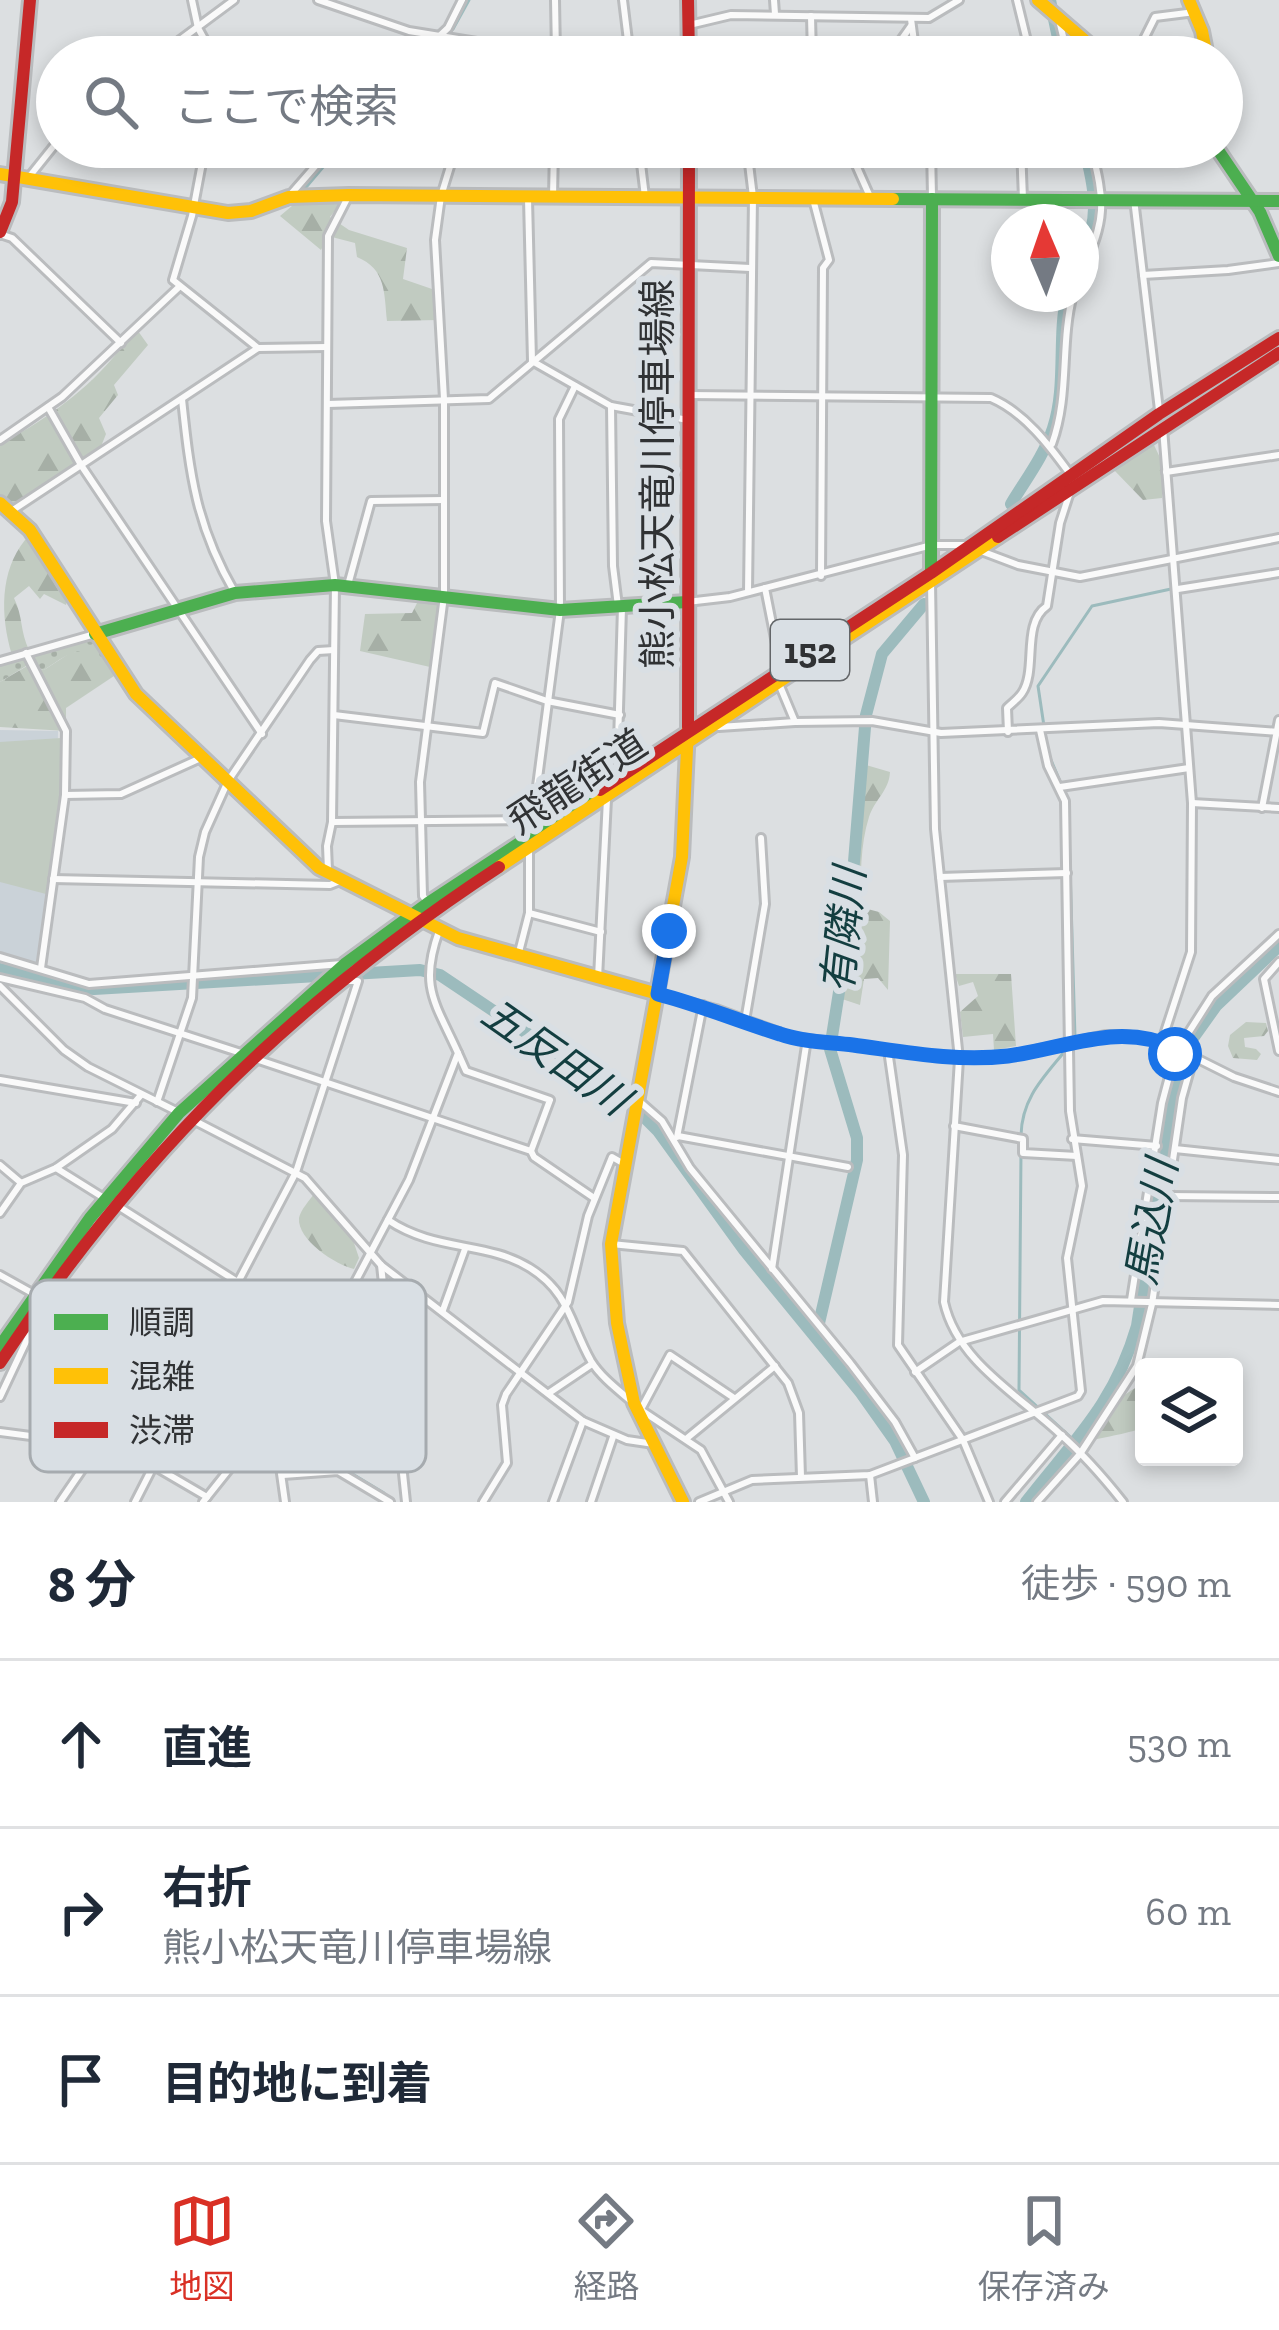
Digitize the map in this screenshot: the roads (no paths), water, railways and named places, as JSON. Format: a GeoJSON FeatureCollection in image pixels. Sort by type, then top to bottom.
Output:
{"type":"FeatureCollection","features":[{"type":"Feature","properties":{"kind":"main road"},"geometry":{"type":"LineString","coordinates":[[0,233],[12,202],[30,0]]}},
{"type":"Feature","properties":{"kind":"main road"},"geometry":{"type":"LineString","coordinates":[[688,0],[689,36]]}},
{"type":"Feature","properties":{"kind":"main road"},"geometry":{"type":"LineString","coordinates":[[1192,6],[1201,36]]}},
{"type":"Feature","properties":{"kind":"main road"},"geometry":{"type":"LineString","coordinates":[[1049,9],[1080,36]]}},
{"type":"Feature","properties":{"kind":"main road","name":"熊小松天竜川停車場線"},"geometry":{"type":"LineString","coordinates":[[683,1502],[638,1409],[617,1323],[611,1244],[682,857],[687,739],[689,168]]}},
{"type":"Feature","properties":{"kind":"main road"},"geometry":{"type":"LineString","coordinates":[[1228,168],[1252,200],[1279,259]]}},
{"type":"Feature","properties":{"kind":"main road"},"geometry":{"type":"LineString","coordinates":[[14,176],[193,211],[228,213],[251,211],[289,197],[349,196],[1279,200]]}},
{"type":"Feature","properties":{"kind":"main road"},"geometry":{"type":"LineString","coordinates":[[931,578],[932,199]]}},
{"type":"Feature","properties":{"kind":"main road","name":"飛龍街道"},"geometry":{"type":"LineString","coordinates":[[247,1055],[416,918],[428,903],[607,796],[1279,338]]}},
{"type":"Feature","properties":{"kind":"main road","name":"飛龍街道"},"geometry":{"type":"LineString","coordinates":[[1161,421],[1279,353]]}},
{"type":"Feature","properties":{"kind":"main road"},"geometry":{"type":"LineString","coordinates":[[5,507],[30,530],[136,694],[334,878],[440,930],[658,994]]}},
{"type":"Feature","properties":{"kind":"main road"},"geometry":{"type":"LineString","coordinates":[[95,634],[235,593],[342,585],[560,610],[687,602]]}},
{"type":"Feature","properties":{"kind":"main road","name":"飛龍街道"},"geometry":{"type":"LineString","coordinates":[[51,1280],[110,1201],[186,1116],[344,964],[530,842],[617,777],[716,727],[780,676]]}},
{"type":"Feature","properties":{"kind":"main road","name":"飛龍街道"},"geometry":{"type":"LineString","coordinates":[[0,1346],[30,1308]]}},
{"type":"Feature","properties":{"kind":"main road","name":"飛龍街道"},"geometry":{"type":"LineString","coordinates":[[0,1363],[30,1314]]}},
{"type":"Feature","properties":{"kind":"street"},"geometry":{"type":"LineString","coordinates":[[192,0],[202,36]]}},
{"type":"Feature","properties":{"kind":"street"},"geometry":{"type":"LineString","coordinates":[[187,36],[234,0]]}},
{"type":"Feature","properties":{"kind":"street"},"geometry":{"type":"LineString","coordinates":[[322,1],[409,31],[445,36],[462,0]]}},
{"type":"Feature","properties":{"kind":"street"},"geometry":{"type":"LineString","coordinates":[[555,0],[556,36]]}},
{"type":"Feature","properties":{"kind":"street"},"geometry":{"type":"LineString","coordinates":[[623,0],[627,36]]}},
{"type":"Feature","properties":{"kind":"street"},"geometry":{"type":"LineString","coordinates":[[775,0],[775,14]]}},
{"type":"Feature","properties":{"kind":"street"},"geometry":{"type":"LineString","coordinates":[[845,0],[846,16]]}},
{"type":"Feature","properties":{"kind":"street"},"geometry":{"type":"LineString","coordinates":[[689,25],[731,15],[775,14],[911,22],[929,18],[959,0]]}},
{"type":"Feature","properties":{"kind":"street"},"geometry":{"type":"LineString","coordinates":[[1017,0],[1026,36]]}},
{"type":"Feature","properties":{"kind":"street"},"geometry":{"type":"LineString","coordinates":[[1146,36],[1155,17],[1192,6]]}},
{"type":"Feature","properties":{"kind":"street"},"geometry":{"type":"LineString","coordinates":[[812,16],[812,36]]}},
{"type":"Feature","properties":{"kind":"street"},"geometry":{"type":"LineString","coordinates":[[902,36],[911,22]]}},
{"type":"Feature","properties":{"kind":"street"},"geometry":{"type":"LineString","coordinates":[[911,22],[913,36]]}},
{"type":"Feature","properties":{"kind":"street"},"geometry":{"type":"LineString","coordinates":[[201,168],[173,280],[258,348]]}},
{"type":"Feature","properties":{"kind":"street"},"geometry":{"type":"LineString","coordinates":[[289,197],[314,168]]}},
{"type":"Feature","properties":{"kind":"street"},"geometry":{"type":"LineString","coordinates":[[428,903],[423,896],[420,782],[444,596],[443,399],[435,240],[450,168]]}},
{"type":"Feature","properties":{"kind":"street"},"geometry":{"type":"LineString","coordinates":[[554,168],[554,199]]}},
{"type":"Feature","properties":{"kind":"street"},"geometry":{"type":"LineString","coordinates":[[641,168],[645,198]]}},
{"type":"Feature","properties":{"kind":"street"},"geometry":{"type":"LineString","coordinates":[[748,592],[750,168]]}},
{"type":"Feature","properties":{"kind":"street"},"geometry":{"type":"LineString","coordinates":[[857,168],[871,199]]}},
{"type":"Feature","properties":{"kind":"street"},"geometry":{"type":"LineString","coordinates":[[931,168],[932,199]]}},
{"type":"Feature","properties":{"kind":"street"},"geometry":{"type":"LineString","coordinates":[[1022,168],[1023,199]]}},
{"type":"Feature","properties":{"kind":"street"},"geometry":{"type":"LineString","coordinates":[[1094,168],[1099,233]]}},
{"type":"Feature","properties":{"kind":"street"},"geometry":{"type":"LineString","coordinates":[[342,585],[326,521],[328,236],[349,196]]}},
{"type":"Feature","properties":{"kind":"street"},"geometry":{"type":"LineString","coordinates":[[528,199],[532,362]]}},
{"type":"Feature","properties":{"kind":"street"},"geometry":{"type":"LineString","coordinates":[[813,199],[829,260],[823,268],[821,576]]}},
{"type":"Feature","properties":{"kind":"street"},"geometry":{"type":"LineString","coordinates":[[1134,199],[1178,590],[1192,803],[1191,952],[1162,1041]]}},
{"type":"Feature","properties":{"kind":"street"},"geometry":{"type":"LineString","coordinates":[[0,233],[12,238],[121,343]]}},
{"type":"Feature","properties":{"kind":"street"},"geometry":{"type":"LineString","coordinates":[[1143,274],[1228,271],[1279,259]]}},
{"type":"Feature","properties":{"kind":"street"},"geometry":{"type":"LineString","coordinates":[[328,404],[489,399],[652,263],[750,268]]}},
{"type":"Feature","properties":{"kind":"street"},"geometry":{"type":"LineString","coordinates":[[0,440],[48,407],[179,287]]}},
{"type":"Feature","properties":{"kind":"street"},"geometry":{"type":"LineString","coordinates":[[1051,445],[1062,416],[1069,312]]}},
{"type":"Feature","properties":{"kind":"street"},"geometry":{"type":"LineString","coordinates":[[5,507],[81,465],[258,348],[327,347]]}},
{"type":"Feature","properties":{"kind":"street"},"geometry":{"type":"LineString","coordinates":[[532,362],[611,406],[688,419]]}},
{"type":"Feature","properties":{"kind":"street"},"geometry":{"type":"LineString","coordinates":[[518,956],[530,913],[531,820],[560,610],[559,419],[574,386]]}},
{"type":"Feature","properties":{"kind":"street"},"geometry":{"type":"LineString","coordinates":[[688,395],[991,398],[1017,412],[1051,445],[1071,482],[1047,606],[1038,612],[1024,692],[1007,708],[1008,732]]}},
{"type":"Feature","properties":{"kind":"street"},"geometry":{"type":"LineString","coordinates":[[182,399],[190,484],[212,551],[235,593]]}},
{"type":"Feature","properties":{"kind":"street"},"geometry":{"type":"LineString","coordinates":[[611,406],[613,566],[620,607],[617,777]]}},
{"type":"Feature","properties":{"kind":"street"},"geometry":{"type":"LineString","coordinates":[[48,407],[81,465],[262,734]]}},
{"type":"Feature","properties":{"kind":"street"},"geometry":{"type":"LineString","coordinates":[[1166,472],[1279,455]]}},
{"type":"Feature","properties":{"kind":"street"},"geometry":{"type":"LineString","coordinates":[[53,879],[330,886],[334,878],[327,845],[332,822],[334,650],[342,585],[371,501],[444,500]]}},
{"type":"Feature","properties":{"kind":"street"},"geometry":{"type":"LineString","coordinates":[[687,602],[821,576],[932,545],[975,548],[1053,574],[1080,577],[1279,538]]}},
{"type":"Feature","properties":{"kind":"street"},"geometry":{"type":"LineString","coordinates":[[1178,590],[1279,573]]}},
{"type":"Feature","properties":{"kind":"street"},"geometry":{"type":"LineString","coordinates":[[931,578],[931,731],[959,1059],[944,1287],[947,1318],[959,1342],[1040,1411],[1123,1502]]}},
{"type":"Feature","properties":{"kind":"street"},"geometry":{"type":"LineString","coordinates":[[765,588],[780,676],[795,722]]}},
{"type":"Feature","properties":{"kind":"street"},"geometry":{"type":"LineString","coordinates":[[0,661],[95,634]]}},
{"type":"Feature","properties":{"kind":"street"},"geometry":{"type":"LineString","coordinates":[[157,1102],[192,990],[205,832],[228,781],[310,660],[318,651],[334,650]]}},
{"type":"Feature","properties":{"kind":"street"},"geometry":{"type":"LineString","coordinates":[[26,653],[66,730],[65,795],[41,968]]}},
{"type":"Feature","properties":{"kind":"street"},"geometry":{"type":"LineString","coordinates":[[334,716],[483,733],[495,683],[548,701],[620,715]]}},
{"type":"Feature","properties":{"kind":"street"},"geometry":{"type":"LineString","coordinates":[[716,727],[860,720],[931,731],[1186,724],[1278,732]]}},
{"type":"Feature","properties":{"kind":"street"},"geometry":{"type":"LineString","coordinates":[[1262,808],[1279,720]]}},
{"type":"Feature","properties":{"kind":"street"},"geometry":{"type":"LineString","coordinates":[[699,1502],[752,1480],[870,1475],[1081,1391],[1067,1258],[1082,1186],[1072,1139],[1064,801],[1063,787],[1044,752],[1043,730]]}},
{"type":"Feature","properties":{"kind":"street"},"geometry":{"type":"LineString","coordinates":[[65,795],[121,794],[203,758]]}},
{"type":"Feature","properties":{"kind":"street"},"geometry":{"type":"LineString","coordinates":[[1063,787],[1189,768]]}},
{"type":"Feature","properties":{"kind":"street"},"geometry":{"type":"LineString","coordinates":[[598,977],[607,796]]}},
{"type":"Feature","properties":{"kind":"street"},"geometry":{"type":"LineString","coordinates":[[1192,803],[1279,808]]}},
{"type":"Feature","properties":{"kind":"street"},"geometry":{"type":"LineString","coordinates":[[332,822],[531,820]]}},
{"type":"Feature","properties":{"kind":"street"},"geometry":{"type":"LineString","coordinates":[[745,1021],[765,904],[761,838]]}},
{"type":"Feature","properties":{"kind":"street"},"geometry":{"type":"LineString","coordinates":[[940,877],[1067,873]]}},
{"type":"Feature","properties":{"kind":"street"},"geometry":{"type":"LineString","coordinates":[[530,913],[601,932]]}},
{"type":"Feature","properties":{"kind":"street"},"geometry":{"type":"LineString","coordinates":[[440,930],[428,976],[466,1071],[550,1100],[531,1150],[534,1157],[594,1198]]}},
{"type":"Feature","properties":{"kind":"street"},"geometry":{"type":"LineString","coordinates":[[1132,1300],[1166,1084],[1179,1049],[1212,996],[1279,934]]}},
{"type":"Feature","properties":{"kind":"street"},"geometry":{"type":"LineString","coordinates":[[0,957],[89,984],[344,964]]}},
{"type":"Feature","properties":{"kind":"street"},"geometry":{"type":"LineString","coordinates":[[1279,962],[1264,979],[1276,1018],[1279,1051]]}},
{"type":"Feature","properties":{"kind":"street"},"geometry":{"type":"LineString","coordinates":[[239,1280],[296,1172],[358,981],[339,981]]}},
{"type":"Feature","properties":{"kind":"street"},"geometry":{"type":"LineString","coordinates":[[0,982],[86,998],[105,1009],[531,1150]]}},
{"type":"Feature","properties":{"kind":"street"},"geometry":{"type":"LineString","coordinates":[[0,982],[64,1050],[296,1172],[316,1189],[369,1254],[402,1280]]}},
{"type":"Feature","properties":{"kind":"street"},"geometry":{"type":"LineString","coordinates":[[658,994],[807,1040],[959,1059],[1007,1056],[1126,1034],[1162,1041],[1279,1092]]}},
{"type":"Feature","properties":{"kind":"street"},"geometry":{"type":"LineString","coordinates":[[675,1137],[703,1005]]}},
{"type":"Feature","properties":{"kind":"street"},"geometry":{"type":"LineString","coordinates":[[772,1269],[807,1040]]}},
{"type":"Feature","properties":{"kind":"street"},"geometry":{"type":"LineString","coordinates":[[888,1050],[903,1155],[898,1345],[963,1440],[988,1502]]}},
{"type":"Feature","properties":{"kind":"street"},"geometry":{"type":"LineString","coordinates":[[355,1280],[434,1119],[458,1053]]}},
{"type":"Feature","properties":{"kind":"street"},"geometry":{"type":"LineString","coordinates":[[1037,1502],[1079,1453],[1137,1366],[1152,1304],[1182,1097],[1194,1057]]}},
{"type":"Feature","properties":{"kind":"street"},"geometry":{"type":"LineString","coordinates":[[0,1080],[136,1103]]}},
{"type":"Feature","properties":{"kind":"street"},"geometry":{"type":"LineString","coordinates":[[0,1213],[21,1183],[56,1168],[124,1119],[142,1094]]}},
{"type":"Feature","properties":{"kind":"street"},"geometry":{"type":"LineString","coordinates":[[638,1102],[675,1137],[690,1168],[895,1422],[915,1458]]}},
{"type":"Feature","properties":{"kind":"street"},"geometry":{"type":"LineString","coordinates":[[954,1126],[1020,1140],[1023,1153],[1077,1156]]}},
{"type":"Feature","properties":{"kind":"street"},"geometry":{"type":"LineString","coordinates":[[675,1137],[848,1166]]}},
{"type":"Feature","properties":{"kind":"street"},"geometry":{"type":"LineString","coordinates":[[1072,1139],[1156,1145]]}},
{"type":"Feature","properties":{"kind":"street"},"geometry":{"type":"LineString","coordinates":[[1174,1149],[1279,1160]]}},
{"type":"Feature","properties":{"kind":"street"},"geometry":{"type":"LineString","coordinates":[[483,1502],[507,1463],[502,1405],[520,1370],[568,1302],[594,1198],[612,1157],[626,1165]]}},
{"type":"Feature","properties":{"kind":"street"},"geometry":{"type":"LineString","coordinates":[[0,1165],[21,1183]]}},
{"type":"Feature","properties":{"kind":"street"},"geometry":{"type":"LineString","coordinates":[[56,1168],[235,1280]]}},
{"type":"Feature","properties":{"kind":"street"},"geometry":{"type":"LineString","coordinates":[[1167,1196],[1279,1197]]}},
{"type":"Feature","properties":{"kind":"street"},"geometry":{"type":"LineString","coordinates":[[387,1220],[414,1237],[526,1265],[568,1302],[592,1364],[638,1409],[686,1438],[710,1460],[729,1502]]}},
{"type":"Feature","properties":{"kind":"street"},"geometry":{"type":"LineString","coordinates":[[611,1244],[683,1251],[788,1383],[799,1413],[801,1477]]}},
{"type":"Feature","properties":{"kind":"street"},"geometry":{"type":"LineString","coordinates":[[443,1310],[465,1249]]}},
{"type":"Feature","properties":{"kind":"street"},"geometry":{"type":"LineString","coordinates":[[381,1265],[383,1280]]}},
{"type":"Feature","properties":{"kind":"street"},"geometry":{"type":"LineString","coordinates":[[0,1275],[30,1291]]}},
{"type":"Feature","properties":{"kind":"street"},"geometry":{"type":"LineString","coordinates":[[426,1298],[583,1421],[613,1436],[654,1444]]}},
{"type":"Feature","properties":{"kind":"street"},"geometry":{"type":"LineString","coordinates":[[915,1372],[959,1342],[1103,1301],[1279,1305]]}},
{"type":"Feature","properties":{"kind":"street"},"geometry":{"type":"LineString","coordinates":[[0,1397],[30,1333],[26,1322]]}},
{"type":"Feature","properties":{"kind":"street"},"geometry":{"type":"LineString","coordinates":[[638,1409],[670,1355],[734,1398]]}},
{"type":"Feature","properties":{"kind":"street"},"geometry":{"type":"LineString","coordinates":[[549,1393],[592,1364]]}},
{"type":"Feature","properties":{"kind":"street"},"geometry":{"type":"LineString","coordinates":[[686,1438],[775,1366]]}},
{"type":"Feature","properties":{"kind":"street"},"geometry":{"type":"LineString","coordinates":[[553,1502],[583,1421]]}},
{"type":"Feature","properties":{"kind":"street"},"geometry":{"type":"LineString","coordinates":[[0,1432],[30,1436]]}},
{"type":"Feature","properties":{"kind":"street"},"geometry":{"type":"LineString","coordinates":[[1005,1502],[1062,1435]]}},
{"type":"Feature","properties":{"kind":"street"},"geometry":{"type":"LineString","coordinates":[[592,1502],[613,1436]]}},
{"type":"Feature","properties":{"kind":"street"},"geometry":{"type":"LineString","coordinates":[[60,1502],[80,1472]]}},
{"type":"Feature","properties":{"kind":"street"},"geometry":{"type":"LineString","coordinates":[[135,1502],[151,1472]]}},
{"type":"Feature","properties":{"kind":"street"},"geometry":{"type":"LineString","coordinates":[[163,1472],[205,1500],[228,1472]]}},
{"type":"Feature","properties":{"kind":"street"},"geometry":{"type":"LineString","coordinates":[[282,1472],[285,1502]]}},
{"type":"Feature","properties":{"kind":"street"},"geometry":{"type":"LineString","coordinates":[[283,1475],[324,1472]]}},
{"type":"Feature","properties":{"kind":"street"},"geometry":{"type":"LineString","coordinates":[[340,1472],[390,1502]]}},
{"type":"Feature","properties":{"kind":"street"},"geometry":{"type":"LineString","coordinates":[[403,1472],[406,1502]]}},
{"type":"Feature","properties":{"kind":"street"},"geometry":{"type":"LineString","coordinates":[[870,1475],[873,1502]]}},
{"type":"Feature","properties":{"kind":"waterway"},"geometry":{"type":"LineString","coordinates":[[446,36],[469,0]]}},
{"type":"Feature","properties":{"kind":"waterway","name":"有隣川"},"geometry":{"type":"LineString","coordinates":[[1050,0],[1058,36]]}},
{"type":"Feature","properties":{"kind":"waterway"},"geometry":{"type":"LineString","coordinates":[[302,192],[322,168]]}},
{"type":"Feature","properties":{"kind":"waterway","name":"有隣川"},"geometry":{"type":"LineString","coordinates":[[1089,168],[1094,204]]}},
{"type":"Feature","properties":{"kind":"waterway"},"geometry":{"type":"LineString","coordinates":[[0,180],[6,181]]}},
{"type":"Feature","properties":{"kind":"waterway"},"geometry":{"type":"LineString","coordinates":[[21,183],[112,200]]}},
{"type":"Feature","properties":{"kind":"waterway"},"geometry":{"type":"LineString","coordinates":[[122,201],[231,219],[288,205]]}},
{"type":"Feature","properties":{"kind":"waterway","name":"有隣川"},"geometry":{"type":"LineString","coordinates":[[1011,504],[1053,428],[1060,395],[1065,312]]}},
{"type":"Feature","properties":{"kind":"waterway"},"geometry":{"type":"LineString","coordinates":[[1257,573],[1279,570]]}},
{"type":"Feature","properties":{"kind":"waterway"},"geometry":{"type":"LineString","coordinates":[[1075,1037],[1068,800],[1048,753],[1038,686],[1092,606],[1171,589]]}},
{"type":"Feature","properties":{"kind":"waterway","name":"有隣川"},"geometry":{"type":"LineString","coordinates":[[816,1336],[857,1160],[857,1138],[830,1049],[848,935],[866,715],[882,654],[924,604]]}},
{"type":"Feature","properties":{"kind":"waterway","name":"馬込川"},"geometry":{"type":"LineString","coordinates":[[1026,1502],[1091,1420],[1128,1354],[1137,1326],[1170,1111],[1191,1041],[1216,1006],[1279,946]]}},
{"type":"Feature","properties":{"kind":"waterway","name":"五反田川"},"geometry":{"type":"LineString","coordinates":[[0,969],[94,989],[420,970],[440,975],[628,1101],[658,1131],[744,1250],[861,1393],[895,1441],[924,1502]]}},
{"type":"Feature","properties":{"kind":"waterway"},"geometry":{"type":"LineString","coordinates":[[1021,1135],[1030,1099],[1065,1051]]}},
{"type":"Feature","properties":{"kind":"waterway"},"geometry":{"type":"LineString","coordinates":[[1021,1151],[1019,1390],[1076,1442]]}},
{"type":"Feature","properties":{"kind":"waterway"},"geometry":{"type":"LineString","coordinates":[[16,1369],[30,1344]]}},
{"type":"Feature","properties":{"kind":"waterway"},"geometry":{"type":"LineString","coordinates":[[349,1472],[384,1493]]}}]}
